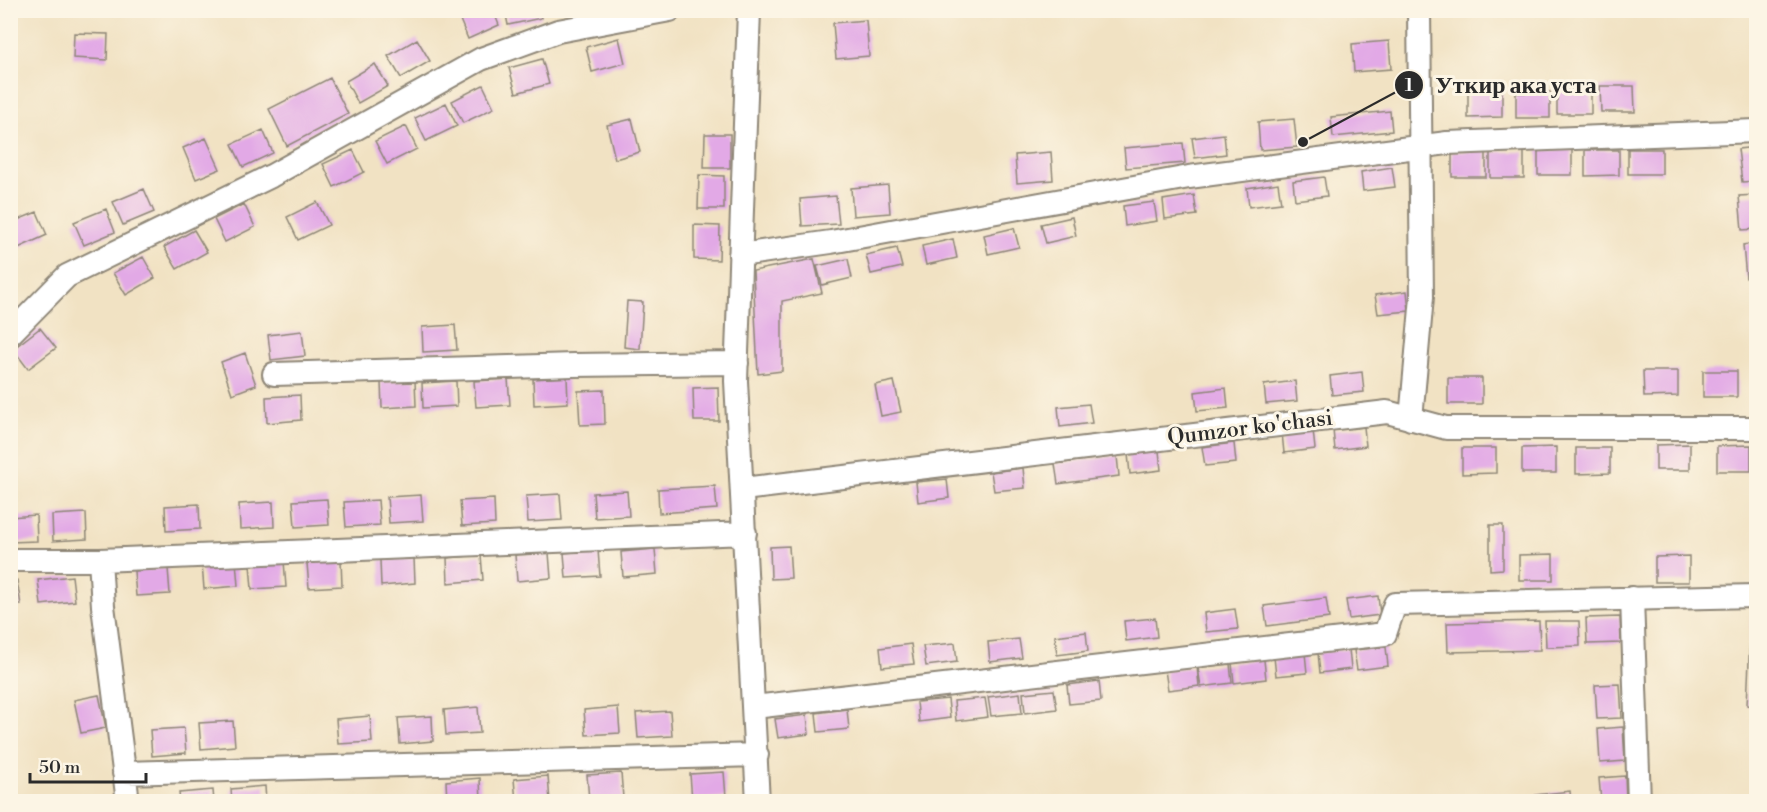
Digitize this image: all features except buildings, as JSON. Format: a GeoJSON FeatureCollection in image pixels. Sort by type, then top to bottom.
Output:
{"type":"FeatureCollection","features":[{"type":"Feature","properties":{"kind":"street"},"geometry":{"type":"LineString","coordinates":[[10,334],[68,276],[271,176],[481,59],[558,31],[670,10]]}},
{"type":"Feature","properties":{"kind":"street"},"geometry":{"type":"LineString","coordinates":[[749,10],[736,381],[758,801]]}},
{"type":"Feature","properties":{"kind":"street"},"geometry":{"type":"LineString","coordinates":[[1411,418],[1422,297],[1419,10]]}},
{"type":"Feature","properties":{"kind":"street"},"geometry":{"type":"LineString","coordinates":[[740,255],[843,240],[1189,177],[1420,146],[1756,131]]}},
{"type":"Feature","properties":{"kind":"street"},"geometry":{"type":"LineString","coordinates":[[274,374],[573,364],[737,363]]}},
{"type":"Feature","properties":{"kind":"street","name":"Qumzor ko'chasi"},"geometry":{"type":"LineString","coordinates":[[743,489],[1387,412],[1446,429],[1756,428]]}},
{"type":"Feature","properties":{"kind":"street"},"geometry":{"type":"LineString","coordinates":[[10,560],[100,560],[745,533]]}},
{"type":"Feature","properties":{"kind":"street"},"geometry":{"type":"LineString","coordinates":[[100,560],[103,606],[128,801]]}},
{"type":"Feature","properties":{"kind":"street"},"geometry":{"type":"LineString","coordinates":[[754,707],[1385,634],[1395,604],[1756,596]]}},
{"type":"Feature","properties":{"kind":"street"},"geometry":{"type":"LineString","coordinates":[[1632,598],[1639,801]]}},
{"type":"Feature","properties":{"kind":"street"},"geometry":{"type":"LineString","coordinates":[[124,773],[757,755]]}},
{"type":"Feature","properties":{"kind":"place","name":"Уткир ака уста"},"geometry":{"type":"Point","coordinates":[1303,142]}}]}
